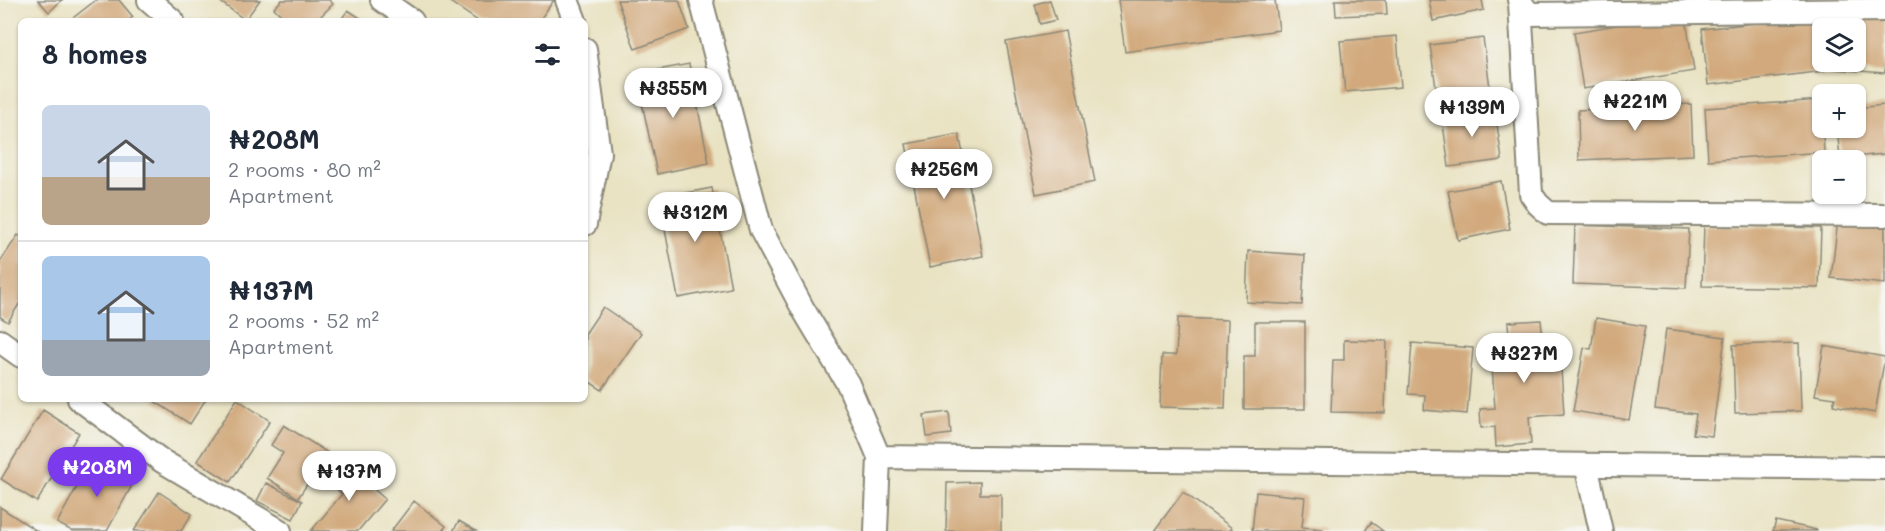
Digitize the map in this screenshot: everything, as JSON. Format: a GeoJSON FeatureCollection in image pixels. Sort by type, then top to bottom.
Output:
{"type":"FeatureCollection","features":[{"type":"Feature","properties":{"kind":"street"},"geometry":{"type":"LineString","coordinates":[[149,0],[170,18]]}},
{"type":"Feature","properties":{"kind":"street"},"geometry":{"type":"LineString","coordinates":[[382,0],[408,18]]}},
{"type":"Feature","properties":{"kind":"street"},"geometry":{"type":"LineString","coordinates":[[567,0],[574,18]]}},
{"type":"Feature","properties":{"kind":"street"},"geometry":{"type":"LineString","coordinates":[[701,0],[761,230],[803,309],[848,384],[879,457],[876,531]]}},
{"type":"Feature","properties":{"kind":"street"},"geometry":{"type":"LineString","coordinates":[[1520,1],[1529,14],[1885,10]]}},
{"type":"Feature","properties":{"kind":"street"},"geometry":{"type":"LineString","coordinates":[[1520,1],[1531,194],[1548,213],[1885,215]]}},
{"type":"Feature","properties":{"kind":"street"},"geometry":{"type":"LineString","coordinates":[[588,91],[592,148],[588,191]]}},
{"type":"Feature","properties":{"kind":"street"},"geometry":{"type":"LineString","coordinates":[[83,402],[162,461],[280,531]]}},
{"type":"Feature","properties":{"kind":"street"},"geometry":{"type":"LineString","coordinates":[[879,457],[1885,468]]}},
{"type":"Feature","properties":{"kind":"street"},"geometry":{"type":"LineString","coordinates":[[1586,465],[1601,531]]}},
{"type":"Feature","properties":{"kind":"building"},"geometry":{"type":"Polygon","coordinates":[[[38,0],[62,0],[49,12],[38,0]]]}},
{"type":"Feature","properties":{"kind":"building"},"geometry":{"type":"Polygon","coordinates":[[[96,0],[119,0],[133,17],[132,18],[73,18],[96,0]]]}},
{"type":"Feature","properties":{"kind":"building"},"geometry":{"type":"Polygon","coordinates":[[[218,0],[260,0],[246,18],[242,18],[218,0]]]}},
{"type":"Feature","properties":{"kind":"building"},"geometry":{"type":"Polygon","coordinates":[[[282,0],[329,0],[333,4],[319,18],[284,18],[274,8],[282,0]]]}},
{"type":"Feature","properties":{"kind":"building"},"geometry":{"type":"Polygon","coordinates":[[[447,0],[554,0],[541,18],[474,18],[447,0]]]}},
{"type":"Feature","properties":{"kind":"building"},"geometry":{"type":"Polygon","coordinates":[[[617,0],[679,0],[689,29],[635,49],[617,0]]]}},
{"type":"Feature","properties":{"kind":"building"},"geometry":{"type":"Polygon","coordinates":[[[1050,0],[1056,20],[1040,24],[1035,4],[1050,0]]]}},
{"type":"Feature","properties":{"kind":"building"},"geometry":{"type":"Polygon","coordinates":[[[1118,0],[1275,0],[1279,30],[1125,52],[1118,0]]]}},
{"type":"Feature","properties":{"kind":"building"},"geometry":{"type":"Polygon","coordinates":[[[1335,0],[1386,0],[1387,14],[1336,16],[1335,0]]]}},
{"type":"Feature","properties":{"kind":"building"},"geometry":{"type":"Polygon","coordinates":[[[1429,0],[1482,0],[1484,10],[1433,21],[1429,0]]]}},
{"type":"Feature","properties":{"kind":"building"},"geometry":{"type":"Polygon","coordinates":[[[348,10],[360,18],[342,18],[348,10]]]}},
{"type":"Feature","properties":{"kind":"building"},"geometry":{"type":"Polygon","coordinates":[[[1685,14],[1694,71],[1583,89],[1574,32],[1685,14]]]}},
{"type":"Feature","properties":{"kind":"building"},"geometry":{"type":"Polygon","coordinates":[[[1839,14],[1885,18],[1885,73],[1866,72],[1866,18],[1839,18],[1839,14]]]}},
{"type":"Feature","properties":{"kind":"building"},"geometry":{"type":"Polygon","coordinates":[[[1818,16],[1818,18],[1812,18],[1812,72],[1816,72],[1708,85],[1702,29],[1818,16]]]}},
{"type":"Feature","properties":{"kind":"building"},"geometry":{"type":"Polygon","coordinates":[[[1065,31],[1095,182],[1036,194],[1006,42],[1065,31]]]}},
{"type":"Feature","properties":{"kind":"building"},"geometry":{"type":"Polygon","coordinates":[[[1397,36],[1401,87],[1345,92],[1340,41],[1397,36]]]}},
{"type":"Feature","properties":{"kind":"building"},"geometry":{"type":"Polygon","coordinates":[[[1483,38],[1490,87],[1437,95],[1430,45],[1483,38]]]}},
{"type":"Feature","properties":{"kind":"building"},"geometry":{"type":"Polygon","coordinates":[[[689,64],[709,163],[657,174],[636,74],[689,64]]]}},
{"type":"Feature","properties":{"kind":"building"},"geometry":{"type":"Polygon","coordinates":[[[1812,101],[1812,138],[1823,138],[1824,150],[1708,160],[1705,108],[1812,101]]]}},
{"type":"Feature","properties":{"kind":"building"},"geometry":{"type":"Polygon","coordinates":[[[1691,104],[1693,155],[1579,160],[1578,110],[1691,104]]]}},
{"type":"Feature","properties":{"kind":"building"},"geometry":{"type":"Polygon","coordinates":[[[1885,105],[1885,154],[1866,156],[1866,150],[1839,150],[1838,138],[1866,138],[1866,107],[1885,105]]]}},
{"type":"Feature","properties":{"kind":"building"},"geometry":{"type":"Polygon","coordinates":[[[1495,110],[1502,160],[1449,167],[1442,117],[1495,110]]]}},
{"type":"Feature","properties":{"kind":"building"},"geometry":{"type":"Polygon","coordinates":[[[959,134],[983,256],[930,267],[906,144],[959,134]]]}},
{"type":"Feature","properties":{"kind":"building"},"geometry":{"type":"Polygon","coordinates":[[[1501,181],[1510,229],[1458,240],[1448,191],[1501,181]]]}},
{"type":"Feature","properties":{"kind":"building"},"geometry":{"type":"Polygon","coordinates":[[[712,188],[731,288],[678,298],[659,198],[712,188]]]}},
{"type":"Feature","properties":{"kind":"building"},"geometry":{"type":"Polygon","coordinates":[[[1838,220],[1885,225],[1885,284],[1831,278],[1838,220]]]}},
{"type":"Feature","properties":{"kind":"building"},"geometry":{"type":"Polygon","coordinates":[[[1575,225],[1689,229],[1686,288],[1573,284],[1575,225]]]}},
{"type":"Feature","properties":{"kind":"building"},"geometry":{"type":"Polygon","coordinates":[[[1704,225],[1821,228],[1819,288],[1702,286],[1704,225]]]}},
{"type":"Feature","properties":{"kind":"building"},"geometry":{"type":"Polygon","coordinates":[[[18,235],[18,306],[8,322],[0,317],[0,262],[18,235]]]}},
{"type":"Feature","properties":{"kind":"building"},"geometry":{"type":"Polygon","coordinates":[[[1248,251],[1305,255],[1302,305],[1246,302],[1248,251]]]}},
{"type":"Feature","properties":{"kind":"building"},"geometry":{"type":"Polygon","coordinates":[[[603,307],[641,333],[602,390],[588,381],[588,330],[603,307]]]}},
{"type":"Feature","properties":{"kind":"building"},"geometry":{"type":"Polygon","coordinates":[[[1178,318],[1228,320],[1225,409],[1160,407],[1162,355],[1176,355],[1178,318]]]}},
{"type":"Feature","properties":{"kind":"building"},"geometry":{"type":"Polygon","coordinates":[[[1596,318],[1645,326],[1629,420],[1573,411],[1584,348],[1591,349],[1596,318]]]}},
{"type":"Feature","properties":{"kind":"building"},"geometry":{"type":"Polygon","coordinates":[[[1541,320],[1543,341],[1559,340],[1564,414],[1529,417],[1531,444],[1496,447],[1495,427],[1481,428],[1480,409],[1495,408],[1491,354],[1510,352],[1508,322],[1541,320]]]}},
{"type":"Feature","properties":{"kind":"building"},"geometry":{"type":"Polygon","coordinates":[[[1255,322],[1305,322],[1305,409],[1244,409],[1244,356],[1255,356],[1255,322]]]}},
{"type":"Feature","properties":{"kind":"building"},"geometry":{"type":"Polygon","coordinates":[[[1666,329],[1725,337],[1712,436],[1693,434],[1696,414],[1655,409],[1666,329]]]}},
{"type":"Feature","properties":{"kind":"building"},"geometry":{"type":"Polygon","coordinates":[[[1344,340],[1387,341],[1385,413],[1331,412],[1333,360],[1344,360],[1344,340]]]}},
{"type":"Feature","properties":{"kind":"building"},"geometry":{"type":"Polygon","coordinates":[[[1412,343],[1473,348],[1467,414],[1424,410],[1425,395],[1408,394],[1412,343]]]}},
{"type":"Feature","properties":{"kind":"building"},"geometry":{"type":"Polygon","coordinates":[[[1799,343],[1801,411],[1735,413],[1733,345],[1799,343]]]}},
{"type":"Feature","properties":{"kind":"building"},"geometry":{"type":"Polygon","coordinates":[[[1824,346],[1885,357],[1875,413],[1833,405],[1835,398],[1815,395],[1824,346]]]}},
{"type":"Feature","properties":{"kind":"building"},"geometry":{"type":"Polygon","coordinates":[[[156,402],[204,402],[190,424],[156,402]]]}},
{"type":"Feature","properties":{"kind":"building"},"geometry":{"type":"Polygon","coordinates":[[[235,402],[242,402],[270,421],[230,482],[197,461],[235,402]]]}},
{"type":"Feature","properties":{"kind":"building"},"geometry":{"type":"Polygon","coordinates":[[[43,410],[79,433],[37,502],[1,479],[43,410]]]}},
{"type":"Feature","properties":{"kind":"building"},"geometry":{"type":"Polygon","coordinates":[[[949,412],[951,434],[927,437],[924,415],[949,412]]]}},
{"type":"Feature","properties":{"kind":"building"},"geometry":{"type":"Polygon","coordinates":[[[284,425],[328,453],[298,498],[267,478],[283,453],[271,445],[284,425]]]}},
{"type":"Feature","properties":{"kind":"building"},"geometry":{"type":"Polygon","coordinates":[[[94,456],[136,478],[107,531],[72,531],[57,523],[94,456]]]}},
{"type":"Feature","properties":{"kind":"building"},"geometry":{"type":"Polygon","coordinates":[[[341,460],[385,499],[358,531],[311,531],[342,494],[325,479],[341,460]]]}},
{"type":"Feature","properties":{"kind":"building"},"geometry":{"type":"Polygon","coordinates":[[[980,482],[980,494],[1001,494],[1001,531],[946,531],[947,483],[980,482]]]}},
{"type":"Feature","properties":{"kind":"building"},"geometry":{"type":"Polygon","coordinates":[[[266,483],[302,501],[293,519],[257,501],[266,483]]]}},
{"type":"Feature","properties":{"kind":"building"},"geometry":{"type":"Polygon","coordinates":[[[159,492],[192,514],[181,531],[134,531],[159,492]]]}},
{"type":"Feature","properties":{"kind":"building"},"geometry":{"type":"Polygon","coordinates":[[[1183,492],[1232,528],[1229,531],[1154,531],[1183,492]]]}},
{"type":"Feature","properties":{"kind":"building"},"geometry":{"type":"Polygon","coordinates":[[[1256,492],[1305,497],[1302,527],[1323,529],[1323,531],[1252,531],[1256,492]]]}},
{"type":"Feature","properties":{"kind":"building"},"geometry":{"type":"Polygon","coordinates":[[[414,501],[446,526],[442,531],[391,531],[414,501]]]}},
{"type":"Feature","properties":{"kind":"building"},"geometry":{"type":"Polygon","coordinates":[[[0,507],[37,531],[0,531],[0,507]]]}},
{"type":"Feature","properties":{"kind":"building"},"geometry":{"type":"Polygon","coordinates":[[[459,521],[476,531],[453,531],[459,521]]]}},
{"type":"Feature","properties":{"kind":"building"},"geometry":{"type":"Polygon","coordinates":[[[1776,521],[1817,530],[1817,531],[1773,531],[1776,521]]]}},
{"type":"Feature","properties":{"kind":"building"},"geometry":{"type":"Polygon","coordinates":[[[1371,522],[1383,531],[1365,531],[1371,522]]]}}]}
